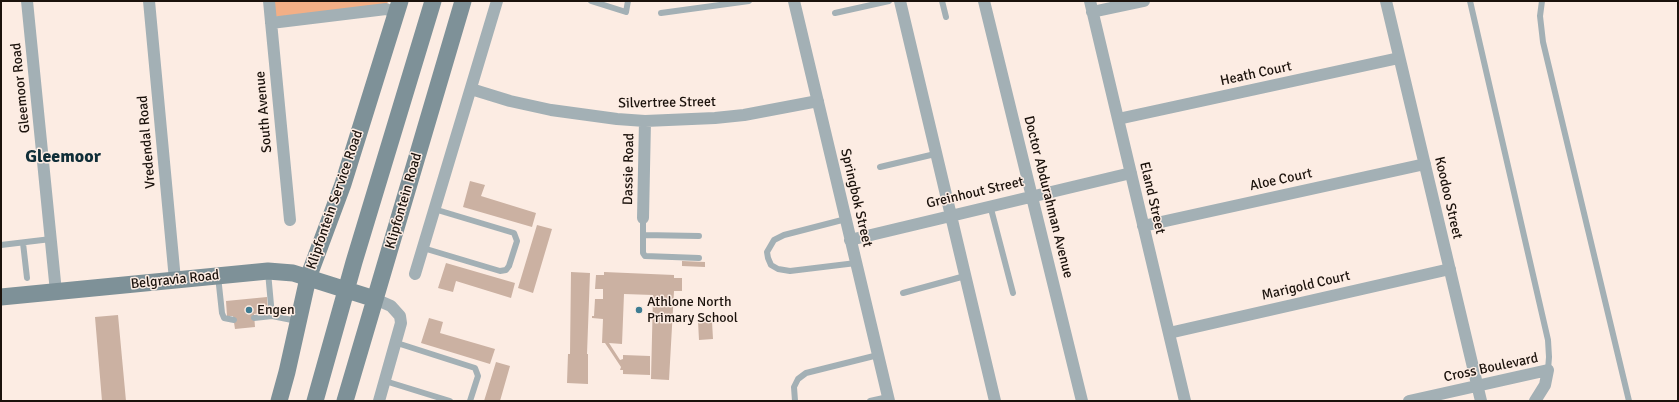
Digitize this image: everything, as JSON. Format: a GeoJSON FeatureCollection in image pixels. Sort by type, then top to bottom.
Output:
{"type":"FeatureCollection","features":[{"type":"Feature","properties":{"kind":"main road"},"geometry":{"type":"LineString","coordinates":[[315,401],[433,1]]}},
{"type":"Feature","properties":{"kind":"main road","name":"Klipfontein Road"},"geometry":{"type":"LineString","coordinates":[[345,401],[463,1]]}},
{"type":"Feature","properties":{"kind":"main road","name":"Klipfontein Service Road"},"geometry":{"type":"LineString","coordinates":[[279,401],[308,278],[343,184],[398,7]]}},
{"type":"Feature","properties":{"kind":"main road","name":"Belgravia Road"},"geometry":{"type":"LineString","coordinates":[[1,297],[268,271],[287,272],[375,299]]}},
{"type":"Feature","properties":{"kind":"street","name":"Gleemoor Road"},"geometry":{"type":"LineString","coordinates":[[27,1],[56,292]]}},
{"type":"Feature","properties":{"kind":"street","name":"Vredendal Road"},"geometry":{"type":"LineString","coordinates":[[149,1],[175,280]]}},
{"type":"Feature","properties":{"kind":"street","name":"South Avenue"},"geometry":{"type":"LineString","coordinates":[[269,1],[290,220]]}},
{"type":"Feature","properties":{"kind":"street"},"geometry":{"type":"LineString","coordinates":[[415,274],[497,1]]}},
{"type":"Feature","properties":{"kind":"street","name":"Springbok Street"},"geometry":{"type":"LineString","coordinates":[[794,1],[888,399]]}},
{"type":"Feature","properties":{"kind":"street"},"geometry":{"type":"LineString","coordinates":[[900,1],[935,154],[995,401]]}},
{"type":"Feature","properties":{"kind":"street","name":"Doctor Abdurahman Avenue"},"geometry":{"type":"LineString","coordinates":[[984,1],[1082,401]]}},
{"type":"Feature","properties":{"kind":"street"},"geometry":{"type":"LineString","coordinates":[[1091,7],[1144,1]]}},
{"type":"Feature","properties":{"kind":"street","name":"Koodoo Street"},"geometry":{"type":"LineString","coordinates":[[1386,1],[1481,401]]}},
{"type":"Feature","properties":{"kind":"street"},"geometry":{"type":"LineString","coordinates":[[271,22],[398,7]]}},
{"type":"Feature","properties":{"kind":"street","name":"Eland Street"},"geometry":{"type":"LineString","coordinates":[[1091,7],[1186,401]]}},
{"type":"Feature","properties":{"kind":"street","name":"Heath Court"},"geometry":{"type":"LineString","coordinates":[[1118,119],[1399,58]]}},
{"type":"Feature","properties":{"kind":"street","name":"Silvertree Street"},"geometry":{"type":"LineString","coordinates":[[470,89],[510,101],[550,110],[616,119],[645,121],[722,118],[818,102]]}},
{"type":"Feature","properties":{"kind":"street","name":"Dassie Road"},"geometry":{"type":"LineString","coordinates":[[643,218],[645,121]]}},
{"type":"Feature","properties":{"kind":"street","name":"Aloe Court"},"geometry":{"type":"LineString","coordinates":[[1143,226],[1425,164]]}},
{"type":"Feature","properties":{"kind":"street","name":"Greinhout Street"},"geometry":{"type":"LineString","coordinates":[[850,240],[950,214],[1131,173]]}},
{"type":"Feature","properties":{"kind":"street","name":"Marigold Court"},"geometry":{"type":"LineString","coordinates":[[1169,333],[1450,269]]}},
{"type":"Feature","properties":{"kind":"street"},"geometry":{"type":"LineString","coordinates":[[375,299],[391,306],[400,316],[402,323],[379,401]]}},
{"type":"Feature","properties":{"kind":"street","name":"Cross Boulevard"},"geometry":{"type":"LineString","coordinates":[[1409,401],[1548,370],[1545,386],[1535,401]]}},
{"type":"Feature","properties":{"kind":"lane"},"geometry":{"type":"LineString","coordinates":[[591,1],[626,12],[628,1]]}},
{"type":"Feature","properties":{"kind":"lane"},"geometry":{"type":"LineString","coordinates":[[661,13],[749,1]]}},
{"type":"Feature","properties":{"kind":"lane"},"geometry":{"type":"LineString","coordinates":[[835,14],[889,1]]}},
{"type":"Feature","properties":{"kind":"lane"},"geometry":{"type":"LineString","coordinates":[[942,1],[946,17]]}},
{"type":"Feature","properties":{"kind":"lane"},"geometry":{"type":"LineString","coordinates":[[1470,1],[1548,340],[1548,370]]}},
{"type":"Feature","properties":{"kind":"lane"},"geometry":{"type":"LineString","coordinates":[[1542,1],[1540,16],[1543,42],[1629,401]]}},
{"type":"Feature","properties":{"kind":"lane"},"geometry":{"type":"LineString","coordinates":[[880,167],[935,154]]}},
{"type":"Feature","properties":{"kind":"lane"},"geometry":{"type":"LineString","coordinates":[[990,205],[1013,293]]}},
{"type":"Feature","properties":{"kind":"lane"},"geometry":{"type":"LineString","coordinates":[[423,248],[500,271],[508,269],[511,260],[517,238],[514,233],[434,209]]}},
{"type":"Feature","properties":{"kind":"lane"},"geometry":{"type":"LineString","coordinates":[[643,218],[643,253],[645,256],[699,258]]}},
{"type":"Feature","properties":{"kind":"lane"},"geometry":{"type":"LineString","coordinates":[[846,219],[784,235],[774,240],[769,245],[767,252],[768,258],[771,265],[778,269],[790,271],[856,263]]}},
{"type":"Feature","properties":{"kind":"lane"},"geometry":{"type":"LineString","coordinates":[[644,235],[699,236]]}},
{"type":"Feature","properties":{"kind":"lane"},"geometry":{"type":"LineString","coordinates":[[1,245],[50,240]]}},
{"type":"Feature","properties":{"kind":"lane"},"geometry":{"type":"LineString","coordinates":[[23,242],[27,278]]}},
{"type":"Feature","properties":{"kind":"lane"},"geometry":{"type":"LineString","coordinates":[[268,271],[272,316]]}},
{"type":"Feature","properties":{"kind":"lane"},"geometry":{"type":"LineString","coordinates":[[218,276],[222,313],[224,318],[234,320]]}},
{"type":"Feature","properties":{"kind":"lane"},"geometry":{"type":"LineString","coordinates":[[903,293],[965,276]]}},
{"type":"Feature","properties":{"kind":"lane"},"geometry":{"type":"LineString","coordinates":[[254,318],[272,316],[298,321]]}},
{"type":"Feature","properties":{"kind":"lane"},"geometry":{"type":"LineString","coordinates":[[396,343],[475,368],[478,376],[470,401]]}},
{"type":"Feature","properties":{"kind":"lane"},"geometry":{"type":"LineString","coordinates":[[795,401],[794,387],[798,379],[806,373],[878,355]]}},
{"type":"Feature","properties":{"kind":"lane"},"geometry":{"type":"LineString","coordinates":[[385,382],[450,401]]}},
{"type":"Feature","properties":{"kind":"lane"},"geometry":{"type":"LineString","coordinates":[[870,401],[888,399]]}},
{"type":"Feature","properties":{"kind":"shaded area"},"geometry":{"type":"Polygon","coordinates":[[[274,1],[388,1],[387,5],[275,17],[274,1]]]}},
{"type":"Feature","properties":{"kind":"building"},"geometry":{"type":"Polygon","coordinates":[[[470,181],[485,185],[481,196],[536,213],[532,227],[463,207],[470,181]]]}},
{"type":"Feature","properties":{"kind":"building"},"geometry":{"type":"Polygon","coordinates":[[[537,225],[552,229],[533,293],[518,288],[537,225]]]}},
{"type":"Feature","properties":{"kind":"building"},"geometry":{"type":"Polygon","coordinates":[[[682,261],[705,262],[705,267],[682,266],[682,261]]]}},
{"type":"Feature","properties":{"kind":"building"},"geometry":{"type":"Polygon","coordinates":[[[446,263],[515,283],[511,298],[456,281],[453,292],[438,288],[446,263]]]}},
{"type":"Feature","properties":{"kind":"building"},"geometry":{"type":"Polygon","coordinates":[[[571,272],[590,273],[587,354],[588,384],[567,383],[568,354],[570,354],[571,272]]]}},
{"type":"Feature","properties":{"kind":"building"},"geometry":{"type":"Polygon","coordinates":[[[604,272],[674,275],[674,278],[682,278],[682,291],[674,291],[669,380],[651,379],[653,295],[624,294],[622,344],[609,343],[620,360],[623,359],[623,355],[650,356],[650,375],[623,374],[623,370],[620,370],[621,367],[605,343],[602,343],[603,319],[592,318],[592,316],[594,316],[595,299],[603,299],[603,289],[595,289],[596,275],[604,275],[604,272]]]}},
{"type":"Feature","properties":{"kind":"building"},"geometry":{"type":"Polygon","coordinates":[[[267,297],[268,312],[254,314],[255,327],[235,329],[233,316],[227,316],[226,301],[267,297]]]}},
{"type":"Feature","properties":{"kind":"building"},"geometry":{"type":"Polygon","coordinates":[[[118,315],[126,401],[102,401],[95,317],[118,315]]]}},
{"type":"Feature","properties":{"kind":"building"},"geometry":{"type":"Polygon","coordinates":[[[429,318],[443,322],[440,333],[495,349],[490,364],[421,343],[429,318]]]}},
{"type":"Feature","properties":{"kind":"building"},"geometry":{"type":"Polygon","coordinates":[[[698,321],[712,321],[713,339],[699,340],[698,321]]]}},
{"type":"Feature","properties":{"kind":"building"},"geometry":{"type":"Polygon","coordinates":[[[496,362],[510,366],[500,401],[484,401],[496,362]]]}},
{"type":"Feature","properties":{"kind":"place","name":"Engen"},"geometry":{"type":"Point","coordinates":[249,310]}},
{"type":"Feature","properties":{"kind":"place","name":"Athlone North Primary School"},"geometry":{"type":"Point","coordinates":[639,310]}},
{"type":"Feature","properties":{"kind":"district","name":"Gleemoor"},"geometry":{"type":"Point","coordinates":[63,157]}}]}
